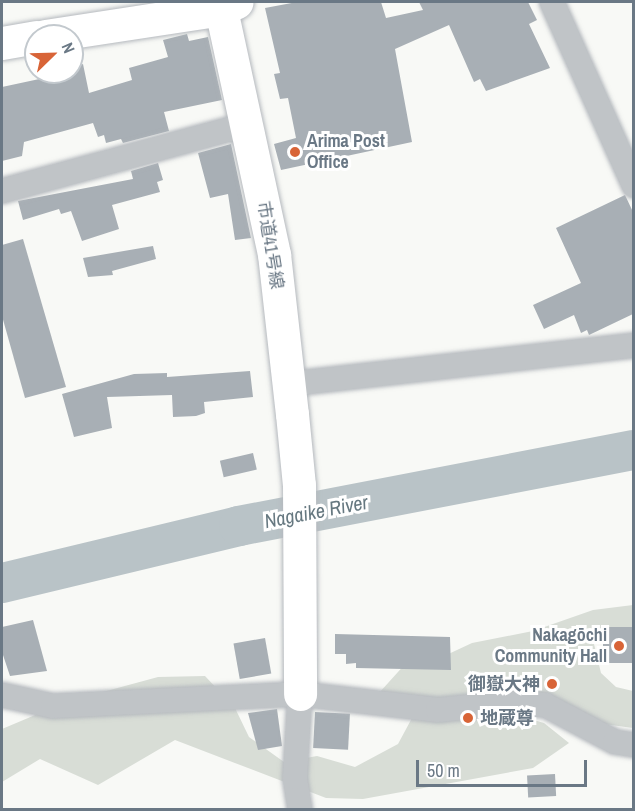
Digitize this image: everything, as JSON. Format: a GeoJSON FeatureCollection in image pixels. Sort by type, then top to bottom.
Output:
{"type":"FeatureCollection","features":[{"type":"Feature","properties":{"kind":"street"},"geometry":{"type":"LineString","coordinates":[[552,2],[633,185]]}},
{"type":"Feature","properties":{"kind":"street"},"geometry":{"type":"LineString","coordinates":[[84,29],[225,4]]}},
{"type":"Feature","properties":{"kind":"street","name":"市道41号線"},"geometry":{"type":"LineString","coordinates":[[225,4],[274,254],[289,384],[299,485],[300,694]]}},
{"type":"Feature","properties":{"kind":"street"},"geometry":{"type":"LineString","coordinates":[[2,42],[24,39]]}},
{"type":"Feature","properties":{"kind":"street"},"geometry":{"type":"LineString","coordinates":[[2,190],[249,124]]}},
{"type":"Feature","properties":{"kind":"street"},"geometry":{"type":"LineString","coordinates":[[289,384],[633,345]]}},
{"type":"Feature","properties":{"kind":"street"},"geometry":{"type":"LineString","coordinates":[[300,694],[295,777],[300,810]]}},
{"type":"Feature","properties":{"kind":"street"},"geometry":{"type":"LineString","coordinates":[[2,695],[53,706],[300,694],[438,710],[506,703],[545,705],[615,742],[633,745]]}},
{"type":"Feature","properties":{"kind":"shaded area"},"geometry":{"type":"Polygon","coordinates":[[[633,605],[633,627],[597,629],[594,644],[601,673],[616,687],[633,691],[633,728],[379,693],[407,662],[442,657],[472,643],[533,631],[593,610],[633,605]]]}},
{"type":"Feature","properties":{"kind":"shaded area"},"geometry":{"type":"Polygon","coordinates":[[[205,676],[235,708],[249,737],[284,762],[317,756],[355,767],[398,744],[412,718],[502,711],[544,723],[569,743],[533,768],[363,799],[326,798],[175,740],[98,785],[40,759],[2,782],[2,729],[66,702],[158,677],[205,676]]]}},
{"type":"Feature","properties":{"kind":"building"},"geometry":{"type":"Polygon","coordinates":[[[297,2],[381,2],[386,18],[423,10],[419,2],[528,2],[537,20],[529,24],[550,68],[486,91],[480,79],[474,82],[449,25],[395,49],[412,142],[281,170],[274,144],[296,138],[288,98],[280,99],[274,74],[280,73],[265,8],[297,2]]]}},
{"type":"Feature","properties":{"kind":"building"},"geometry":{"type":"Polygon","coordinates":[[[187,34],[189,41],[208,37],[222,100],[164,112],[169,131],[123,143],[121,139],[106,143],[104,135],[98,137],[93,123],[24,142],[22,156],[2,161],[2,87],[24,82],[84,84],[84,69],[89,93],[132,80],[129,68],[168,57],[163,40],[187,34]]]}},
{"type":"Feature","properties":{"kind":"building"},"geometry":{"type":"Polygon","coordinates":[[[231,144],[251,238],[235,240],[228,194],[210,198],[198,153],[231,144]]]}},
{"type":"Feature","properties":{"kind":"building"},"geometry":{"type":"Polygon","coordinates":[[[158,163],[163,180],[157,182],[160,192],[112,205],[119,229],[82,241],[71,211],[61,214],[59,209],[23,220],[18,201],[133,179],[131,171],[158,163]]]}},
{"type":"Feature","properties":{"kind":"building"},"geometry":{"type":"Polygon","coordinates":[[[625,195],[633,212],[633,314],[589,335],[587,330],[581,333],[574,315],[544,329],[533,305],[581,283],[556,228],[625,195]]]}},
{"type":"Feature","properties":{"kind":"building"},"geometry":{"type":"Polygon","coordinates":[[[23,239],[66,387],[25,398],[2,316],[2,245],[23,239]]]}},
{"type":"Feature","properties":{"kind":"building"},"geometry":{"type":"Polygon","coordinates":[[[153,246],[156,259],[112,271],[113,275],[88,277],[83,258],[153,246]]]}},
{"type":"Feature","properties":{"kind":"building"},"geometry":{"type":"Polygon","coordinates":[[[250,371],[253,397],[204,402],[205,413],[196,416],[173,417],[172,395],[107,397],[112,428],[74,437],[62,394],[134,374],[167,373],[167,377],[250,371]]]}},
{"type":"Feature","properties":{"kind":"building"},"geometry":{"type":"Polygon","coordinates":[[[253,453],[257,470],[224,477],[220,461],[253,453]]]}},
{"type":"Feature","properties":{"kind":"building"},"geometry":{"type":"Polygon","coordinates":[[[33,620],[47,671],[10,676],[2,652],[2,627],[33,620]]]}},
{"type":"Feature","properties":{"kind":"building","name":"Nakagōchi Community Hall"},"geometry":{"type":"Polygon","coordinates":[[[603,627],[633,627],[633,663],[603,663],[603,627]]]}},
{"type":"Feature","properties":{"kind":"building"},"geometry":{"type":"Polygon","coordinates":[[[335,634],[450,637],[451,670],[356,668],[356,663],[346,664],[346,654],[335,654],[335,634]]]}},
{"type":"Feature","properties":{"kind":"building"},"geometry":{"type":"Polygon","coordinates":[[[265,638],[271,673],[240,679],[233,644],[265,638]]]}},
{"type":"Feature","properties":{"kind":"building"},"geometry":{"type":"Polygon","coordinates":[[[277,709],[282,746],[258,750],[248,713],[277,709]]]}},
{"type":"Feature","properties":{"kind":"building"},"geometry":{"type":"Polygon","coordinates":[[[315,712],[350,714],[348,750],[313,748],[315,712]]]}},
{"type":"Feature","properties":{"kind":"building"},"geometry":{"type":"Polygon","coordinates":[[[555,774],[556,796],[528,797],[527,775],[555,774]]]}},
{"type":"Feature","properties":{"kind":"waterway","name":"Nagaike River"},"geometry":{"type":"LineString","coordinates":[[2,583],[239,526],[634,450]]}},
{"type":"Feature","properties":{"kind":"place","name":"Arima Post Office"},"geometry":{"type":"Point","coordinates":[295,152]}},
{"type":"Feature","properties":{"kind":"place","name":"Nakagōchi Community Hall"},"geometry":{"type":"Point","coordinates":[619,646]}},
{"type":"Feature","properties":{"kind":"place","name":"御嶽大神"},"geometry":{"type":"Point","coordinates":[552,684]}},
{"type":"Feature","properties":{"kind":"place","name":"地蔵尊"},"geometry":{"type":"Point","coordinates":[468,718]}}]}
